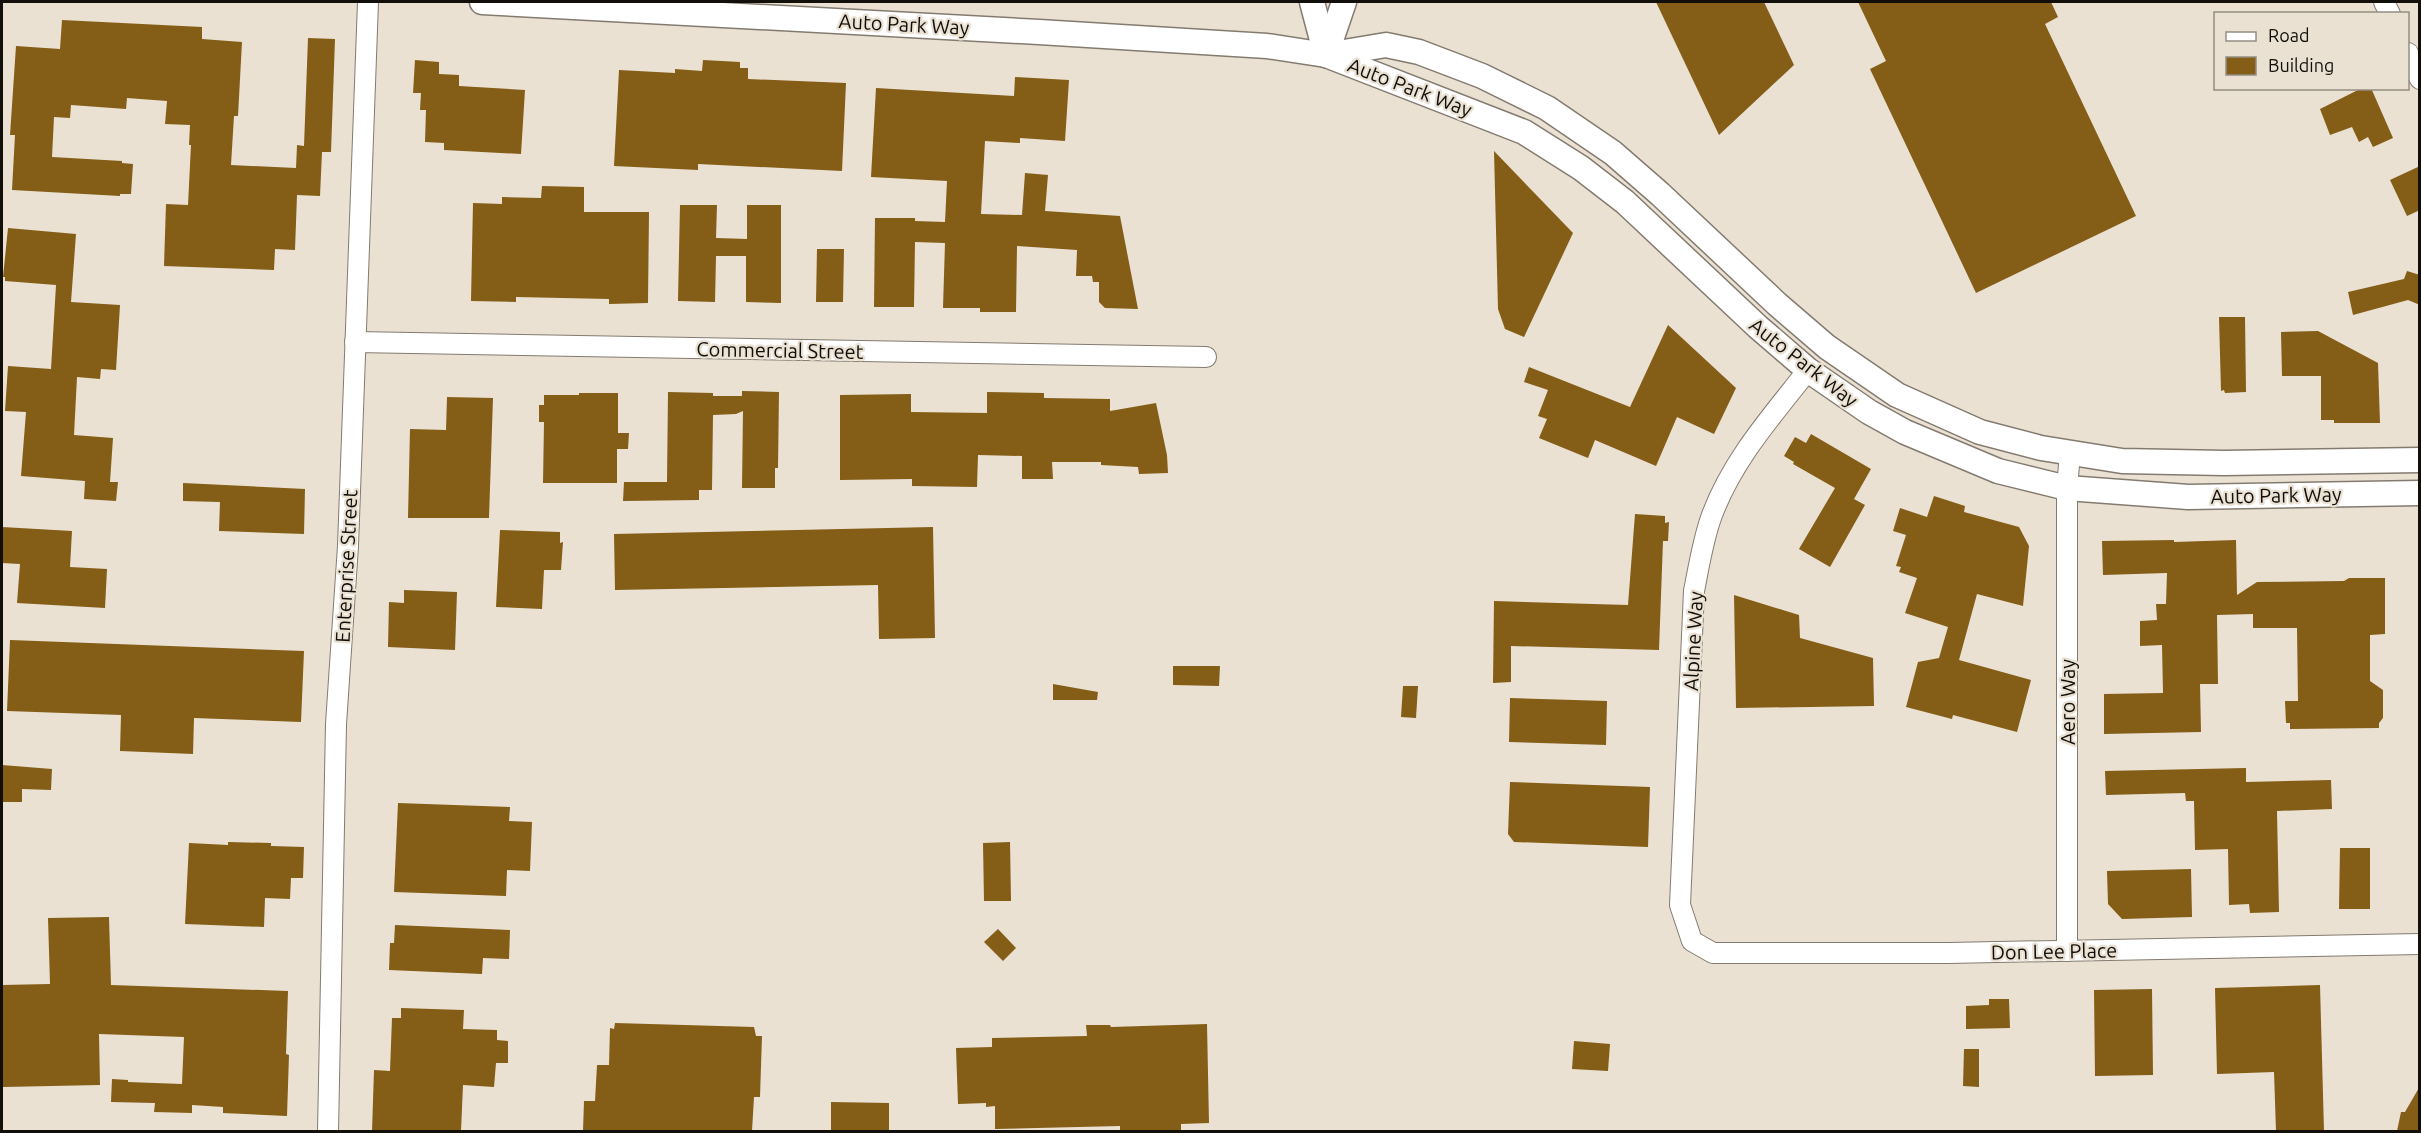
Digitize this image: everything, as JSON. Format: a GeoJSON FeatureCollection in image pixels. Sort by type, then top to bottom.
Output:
{"type":"FeatureCollection","features":[{"type":"Feature","properties":{"kind":"main road","name":"Auto Park Way"},"geometry":{"type":"LineString","coordinates":[[482,2],[1267,46],[1326,55],[1524,132],[1581,168],[1625,202],[1758,327],[1808,370],[1869,412],[1905,432],[1998,471],[2067,488],[2188,497],[2420,492]]}},
{"type":"Feature","properties":{"kind":"main road"},"geometry":{"type":"LineString","coordinates":[[1312,2],[1326,55]]}},
{"type":"Feature","properties":{"kind":"main road"},"geometry":{"type":"LineString","coordinates":[[1326,55],[1344,2]]}},
{"type":"Feature","properties":{"kind":"main road","name":"Auto Park Way"},"geometry":{"type":"LineString","coordinates":[[1326,55],[1386,45],[1419,52],[1482,76],[1547,108],[1605,146],[1660,194],[1777,304],[1827,346],[1897,395],[1980,432],[2070,453],[2145,463],[2420,460]]}},
{"type":"Feature","properties":{"kind":"street","name":"Enterprise Street"},"geometry":{"type":"LineString","coordinates":[[328,1131],[336,724],[348,546],[368,2]]}},
{"type":"Feature","properties":{"kind":"street"},"geometry":{"type":"LineString","coordinates":[[2409,55],[2420,79]]}},
{"type":"Feature","properties":{"kind":"street","name":"Commercial Street"},"geometry":{"type":"LineString","coordinates":[[355,342],[1206,357]]}},
{"type":"Feature","properties":{"kind":"street","name":"Alpine Way"},"geometry":{"type":"LineString","coordinates":[[1692,941],[1680,905],[1694,591],[1712,516],[1728,478],[1753,440],[1808,370]]}},
{"type":"Feature","properties":{"kind":"street","name":"Aero Way"},"geometry":{"type":"LineString","coordinates":[[2067,951],[2067,488],[2070,453]]}},
{"type":"Feature","properties":{"kind":"street","name":"Don Lee Place"},"geometry":{"type":"LineString","coordinates":[[1692,941],[1713,953],[2067,951],[2420,944]]}},
{"type":"Feature","properties":{"kind":"building"},"geometry":{"type":"Polygon","coordinates":[[[1656,2],[1764,2],[1794,65],[1719,135],[1656,2]]]}},
{"type":"Feature","properties":{"kind":"building"},"geometry":{"type":"Polygon","coordinates":[[[1858,2],[2051,2],[2058,17],[2045,24],[2136,216],[1976,293],[1870,69],[1886,61],[1858,2]]]}},
{"type":"Feature","properties":{"kind":"building"},"geometry":{"type":"Polygon","coordinates":[[[62,20],[202,27],[202,39],[242,42],[238,116],[234,116],[231,165],[296,168],[297,145],[304,146],[308,38],[335,39],[331,152],[322,152],[320,196],[297,195],[295,250],[275,249],[274,270],[164,266],[166,204],[188,205],[191,145],[189,145],[190,125],[165,124],[167,101],[127,98],[126,109],[71,105],[70,118],[54,117],[52,157],[122,161],[122,163],[133,164],[131,194],[120,194],[120,196],[12,190],[15,135],[10,135],[16,46],[60,49],[62,20]]]}},
{"type":"Feature","properties":{"kind":"building"},"geometry":{"type":"Polygon","coordinates":[[[415,60],[439,62],[439,74],[459,75],[459,86],[525,90],[521,154],[444,150],[444,143],[425,142],[426,110],[420,110],[421,93],[413,93],[415,60]]]}},
{"type":"Feature","properties":{"kind":"building"},"geometry":{"type":"Polygon","coordinates":[[[703,60],[740,62],[740,68],[748,68],[748,79],[846,83],[842,171],[698,164],[698,170],[614,166],[619,70],[675,73],[675,69],[702,71],[703,60]]]}},
{"type":"Feature","properties":{"kind":"building"},"geometry":{"type":"Polygon","coordinates":[[[1015,77],[1069,80],[1065,141],[1020,138],[1020,143],[985,141],[981,214],[1022,215],[1025,173],[1048,175],[1045,211],[1120,216],[1138,309],[1105,308],[1099,302],[1099,282],[1093,282],[1092,276],[1076,276],[1077,250],[1017,246],[1016,312],[980,312],[980,308],[943,308],[945,243],[915,242],[914,307],[874,307],[875,218],[915,218],[915,221],[945,222],[947,181],[871,177],[876,88],[1014,96],[1015,77]]]}},
{"type":"Feature","properties":{"kind":"building"},"geometry":{"type":"Polygon","coordinates":[[[2358,90],[2372,90],[2393,138],[2373,147],[2368,137],[2359,142],[2352,127],[2330,135],[2320,109],[2358,90]]]}},
{"type":"Feature","properties":{"kind":"building"},"geometry":{"type":"Polygon","coordinates":[[[1494,151],[1573,233],[1524,337],[1505,329],[1498,309],[1494,151]]]}},
{"type":"Feature","properties":{"kind":"building"},"geometry":{"type":"Polygon","coordinates":[[[2420,166],[2420,210],[2407,216],[2390,180],[2420,166]]]}},
{"type":"Feature","properties":{"kind":"building"},"geometry":{"type":"Polygon","coordinates":[[[542,186],[584,187],[584,212],[649,212],[648,303],[609,304],[609,299],[516,297],[516,302],[471,301],[473,203],[502,204],[502,197],[541,198],[542,186]]]}},
{"type":"Feature","properties":{"kind":"building"},"geometry":{"type":"Polygon","coordinates":[[[680,205],[717,205],[716,238],[747,239],[747,205],[781,205],[781,303],[746,302],[746,256],[716,256],[715,302],[678,301],[680,205]]]}},
{"type":"Feature","properties":{"kind":"building"},"geometry":{"type":"Polygon","coordinates":[[[8,228],[76,234],[71,302],[120,305],[116,370],[101,369],[100,379],[77,377],[74,435],[113,438],[110,482],[118,482],[116,501],[84,499],[85,481],[21,476],[26,412],[5,411],[8,366],[51,369],[56,285],[5,281],[3,277],[8,228]]]}},
{"type":"Feature","properties":{"kind":"building"},"geometry":{"type":"Polygon","coordinates":[[[817,249],[844,249],[843,302],[816,302],[817,249]]]}},
{"type":"Feature","properties":{"kind":"building"},"geometry":{"type":"Polygon","coordinates":[[[2407,271],[2420,275],[2420,305],[2408,300],[2353,315],[2348,292],[2404,279],[2407,271]]]}},
{"type":"Feature","properties":{"kind":"building"},"geometry":{"type":"Polygon","coordinates":[[[2219,317],[2245,317],[2246,392],[2225,393],[2224,390],[2221,391],[2219,317]]]}},
{"type":"Feature","properties":{"kind":"building"},"geometry":{"type":"Polygon","coordinates":[[[1668,325],[1736,388],[1714,434],[1677,417],[1656,466],[1595,440],[1588,458],[1539,438],[1547,419],[1538,416],[1548,390],[1524,382],[1529,367],[1630,407],[1668,325]]]}},
{"type":"Feature","properties":{"kind":"building"},"geometry":{"type":"Polygon","coordinates":[[[2318,331],[2378,363],[2380,423],[2334,423],[2334,420],[2321,420],[2321,376],[2282,376],[2281,332],[2318,331]]]}},
{"type":"Feature","properties":{"kind":"building"},"geometry":{"type":"Polygon","coordinates":[[[742,391],[779,392],[778,468],[775,468],[775,488],[742,488],[743,411],[736,414],[713,415],[712,490],[699,490],[699,500],[623,501],[624,482],[667,482],[668,392],[742,396],[742,391]]]}},
{"type":"Feature","properties":{"kind":"building"},"geometry":{"type":"Polygon","coordinates":[[[987,392],[1044,393],[1044,398],[1110,399],[1110,411],[1156,403],[1167,455],[1168,473],[1139,474],[1138,467],[1101,465],[1101,462],[1052,462],[1053,479],[1022,479],[1022,456],[978,455],[977,487],[912,486],[912,479],[840,480],[840,395],[911,394],[911,412],[987,413],[987,392]]]}},
{"type":"Feature","properties":{"kind":"building"},"geometry":{"type":"Polygon","coordinates":[[[579,393],[618,393],[618,433],[629,433],[628,449],[617,449],[617,483],[543,483],[544,422],[539,422],[539,405],[544,405],[544,395],[579,395],[579,393]]]}},
{"type":"Feature","properties":{"kind":"building"},"geometry":{"type":"Polygon","coordinates":[[[447,397],[493,398],[489,518],[408,518],[410,429],[446,430],[447,397]]]}},
{"type":"Feature","properties":{"kind":"building"},"geometry":{"type":"Polygon","coordinates":[[[1811,434],[1871,469],[1854,499],[1865,505],[1830,567],[1799,549],[1835,488],[1793,464],[1794,462],[1784,456],[1795,437],[1806,443],[1811,434]]]}},
{"type":"Feature","properties":{"kind":"building"},"geometry":{"type":"Polygon","coordinates":[[[183,483],[305,489],[304,534],[219,531],[220,502],[183,501],[183,483]]]}},
{"type":"Feature","properties":{"kind":"building"},"geometry":{"type":"Polygon","coordinates":[[[1934,496],[1965,506],[1964,512],[2019,527],[2029,546],[2023,606],[1977,594],[1959,660],[2031,680],[2017,732],[1953,715],[1952,719],[1906,707],[1918,662],[1939,658],[1948,627],[1905,613],[1917,578],[1899,572],[1901,567],[1896,566],[1906,535],[1893,531],[1900,508],[1927,517],[1934,496]]]}},
{"type":"Feature","properties":{"kind":"building"},"geometry":{"type":"Polygon","coordinates":[[[1635,514],[1665,516],[1665,523],[1669,522],[1668,541],[1663,541],[1659,650],[1511,646],[1511,682],[1493,683],[1494,601],[1628,605],[1635,514]]]}},
{"type":"Feature","properties":{"kind":"building"},"geometry":{"type":"Polygon","coordinates":[[[2,527],[72,531],[70,567],[107,569],[105,608],[17,603],[20,564],[2,563],[2,527]]]}},
{"type":"Feature","properties":{"kind":"building"},"geometry":{"type":"Polygon","coordinates":[[[933,527],[935,638],[879,639],[878,585],[615,590],[614,534],[933,527]]]}},
{"type":"Feature","properties":{"kind":"building"},"geometry":{"type":"Polygon","coordinates":[[[500,530],[560,532],[560,543],[563,542],[561,570],[544,570],[542,609],[496,607],[500,530]]]}},
{"type":"Feature","properties":{"kind":"building"},"geometry":{"type":"Polygon","coordinates":[[[2174,540],[2174,542],[2236,540],[2237,595],[2257,582],[2385,578],[2385,634],[2370,635],[2370,681],[2383,690],[2383,718],[2379,723],[2379,728],[2290,729],[2290,723],[2286,723],[2285,701],[2298,701],[2297,628],[2253,628],[2253,614],[2217,615],[2218,684],[2200,684],[2201,732],[2104,734],[2104,694],[2163,693],[2162,645],[2140,646],[2140,621],[2157,620],[2156,604],[2166,604],[2167,573],[2103,575],[2102,541],[2174,540]]]}},
{"type":"Feature","properties":{"kind":"building"},"geometry":{"type":"Polygon","coordinates":[[[404,590],[457,592],[455,650],[388,647],[389,602],[404,603],[404,590]]]}},
{"type":"Feature","properties":{"kind":"building"},"geometry":{"type":"Polygon","coordinates":[[[1734,595],[1799,615],[1800,638],[1873,658],[1874,706],[1736,708],[1734,595]]]}},
{"type":"Feature","properties":{"kind":"building"},"geometry":{"type":"Polygon","coordinates":[[[10,640],[304,651],[301,722],[194,718],[193,754],[120,751],[121,715],[7,711],[10,640]]]}},
{"type":"Feature","properties":{"kind":"building"},"geometry":{"type":"Polygon","coordinates":[[[1173,666],[1220,666],[1219,686],[1173,685],[1173,666]]]}},
{"type":"Feature","properties":{"kind":"building"},"geometry":{"type":"Polygon","coordinates":[[[1053,684],[1098,692],[1097,700],[1053,700],[1053,684]]]}},
{"type":"Feature","properties":{"kind":"building"},"geometry":{"type":"Polygon","coordinates":[[[1403,686],[1418,686],[1416,718],[1401,717],[1403,686]]]}},
{"type":"Feature","properties":{"kind":"building"},"geometry":{"type":"Polygon","coordinates":[[[1510,698],[1607,701],[1606,745],[1509,742],[1510,698]]]}},
{"type":"Feature","properties":{"kind":"building"},"geometry":{"type":"Polygon","coordinates":[[[2,765],[52,769],[51,790],[22,789],[22,802],[2,802],[2,765]]]}},
{"type":"Feature","properties":{"kind":"building"},"geometry":{"type":"Polygon","coordinates":[[[2246,768],[2246,782],[2331,780],[2332,809],[2277,811],[2279,912],[2250,913],[2249,904],[2229,905],[2228,849],[2195,850],[2194,801],[2186,801],[2185,793],[2106,795],[2105,771],[2246,768]]]}},
{"type":"Feature","properties":{"kind":"building"},"geometry":{"type":"Polygon","coordinates":[[[1510,782],[1650,787],[1648,847],[1514,842],[1508,834],[1510,782]]]}},
{"type":"Feature","properties":{"kind":"building"},"geometry":{"type":"Polygon","coordinates":[[[398,803],[510,807],[509,821],[532,822],[530,871],[507,870],[506,896],[394,892],[398,803]]]}},
{"type":"Feature","properties":{"kind":"building"},"geometry":{"type":"Polygon","coordinates":[[[228,842],[271,843],[271,846],[304,847],[303,878],[291,878],[290,899],[265,898],[264,927],[185,924],[189,843],[228,845],[228,842]]]}},
{"type":"Feature","properties":{"kind":"building"},"geometry":{"type":"Polygon","coordinates":[[[1010,842],[1011,901],[984,901],[983,843],[1010,842]]]}},
{"type":"Feature","properties":{"kind":"building"},"geometry":{"type":"Polygon","coordinates":[[[2340,848],[2370,848],[2370,909],[2339,909],[2340,848]]]}},
{"type":"Feature","properties":{"kind":"building"},"geometry":{"type":"Polygon","coordinates":[[[2191,869],[2192,917],[2122,919],[2108,904],[2107,871],[2191,869]]]}},
{"type":"Feature","properties":{"kind":"building"},"geometry":{"type":"Polygon","coordinates":[[[109,917],[111,985],[288,991],[287,1116],[223,1113],[223,1107],[192,1105],[192,1113],[154,1112],[155,1103],[111,1102],[112,1079],[128,1080],[128,1082],[182,1084],[184,1037],[99,1034],[100,1085],[3,1087],[2,985],[50,984],[48,918],[109,917]]]}},
{"type":"Feature","properties":{"kind":"building"},"geometry":{"type":"Polygon","coordinates":[[[395,925],[510,930],[509,959],[483,958],[482,974],[389,970],[390,943],[394,943],[395,925]]]}},
{"type":"Feature","properties":{"kind":"building"},"geometry":{"type":"Polygon","coordinates":[[[998,929],[1016,948],[1003,961],[984,942],[998,929]]]}},
{"type":"Feature","properties":{"kind":"building"},"geometry":{"type":"Polygon","coordinates":[[[2320,985],[2324,1131],[2276,1131],[2274,1072],[2217,1074],[2215,988],[2320,985]]]}},
{"type":"Feature","properties":{"kind":"building"},"geometry":{"type":"Polygon","coordinates":[[[2152,989],[2153,1075],[2095,1076],[2094,990],[2152,989]]]}},
{"type":"Feature","properties":{"kind":"building"},"geometry":{"type":"Polygon","coordinates":[[[1989,999],[2009,999],[2010,1028],[1966,1029],[1966,1006],[1989,1005],[1989,999]]]}},
{"type":"Feature","properties":{"kind":"building"},"geometry":{"type":"Polygon","coordinates":[[[401,1008],[464,1010],[463,1029],[497,1030],[497,1040],[508,1041],[508,1063],[496,1063],[494,1087],[463,1085],[461,1131],[372,1131],[374,1070],[390,1071],[392,1018],[401,1018],[401,1008]]]}},
{"type":"Feature","properties":{"kind":"building"},"geometry":{"type":"Polygon","coordinates":[[[615,1023],[754,1027],[756,1036],[762,1036],[760,1097],[754,1097],[752,1131],[583,1131],[584,1101],[595,1101],[597,1065],[609,1065],[610,1028],[614,1029],[615,1023]]]}},
{"type":"Feature","properties":{"kind":"building"},"geometry":{"type":"Polygon","coordinates":[[[1207,1024],[1209,1123],[1181,1124],[1181,1131],[1120,1131],[1120,1126],[995,1129],[995,1106],[986,1107],[986,1103],[958,1104],[956,1048],[992,1047],[992,1038],[1087,1036],[1086,1025],[1110,1025],[1111,1027],[1207,1024]]]}},
{"type":"Feature","properties":{"kind":"building"},"geometry":{"type":"Polygon","coordinates":[[[1574,1041],[1610,1044],[1608,1071],[1572,1069],[1574,1041]]]}},
{"type":"Feature","properties":{"kind":"building"},"geometry":{"type":"Polygon","coordinates":[[[1964,1049],[1979,1049],[1979,1087],[1963,1086],[1964,1049]]]}},
{"type":"Feature","properties":{"kind":"building"},"geometry":{"type":"Polygon","coordinates":[[[2420,1086],[2420,1131],[2397,1131],[2401,1112],[2405,1112],[2420,1086]]]}},
{"type":"Feature","properties":{"kind":"building"},"geometry":{"type":"Polygon","coordinates":[[[831,1102],[889,1103],[889,1131],[831,1131],[831,1102]]]}}]}
